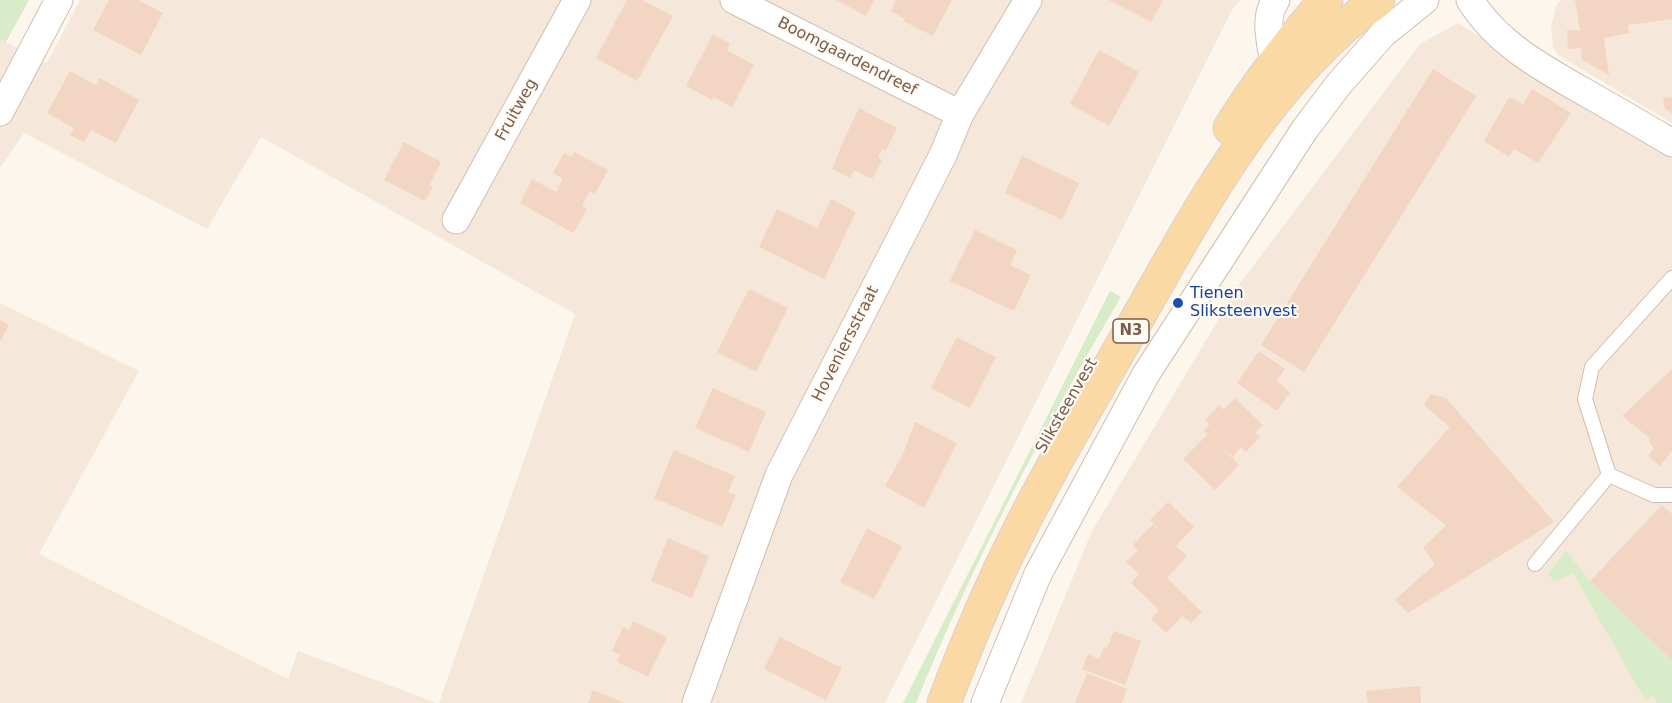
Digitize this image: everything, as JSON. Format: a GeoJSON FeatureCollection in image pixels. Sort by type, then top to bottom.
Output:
{"type":"FeatureCollection","features":[{"type":"Feature","properties":{"kind":"main road","name":"Sliksteenvest"},"geometry":{"type":"LineString","coordinates":[[925,703],[991,549],[1032,467],[1250,94],[1287,44],[1326,0]]}},
{"type":"Feature","properties":{"kind":"main road","name":"Sliksteenvest"},"geometry":{"type":"LineString","coordinates":[[944,703],[1007,555],[1025,519],[1068,439],[1163,275],[1250,133],[1312,58],[1378,0]]}},
{"type":"Feature","properties":{"kind":"street"},"geometry":{"type":"LineString","coordinates":[[0,112],[59,0]]}},
{"type":"Feature","properties":{"kind":"street","name":"Fruitweg"},"geometry":{"type":"LineString","coordinates":[[456,220],[577,0]]}},
{"type":"Feature","properties":{"kind":"street","name":"Boomgaardendreef"},"geometry":{"type":"LineString","coordinates":[[734,0],[960,114]]}},
{"type":"Feature","properties":{"kind":"street","name":"Hoveniersstraat"},"geometry":{"type":"LineString","coordinates":[[696,703],[779,474],[943,155],[960,114],[1028,0]]}},
{"type":"Feature","properties":{"kind":"street"},"geometry":{"type":"LineString","coordinates":[[1274,63],[1269,25],[1273,3],[1276,0]]}},
{"type":"Feature","properties":{"kind":"street"},"geometry":{"type":"LineString","coordinates":[[985,703],[1038,574],[1146,374],[1305,129],[1350,69],[1370,47],[1425,0]]}},
{"type":"Feature","properties":{"kind":"street"},"geometry":{"type":"LineString","coordinates":[[1470,0],[1477,12],[1503,40],[1535,62],[1672,142]]}},
{"type":"Feature","properties":{"kind":"street"},"geometry":{"type":"LineString","coordinates":[[1025,519],[1038,574]]}},
{"type":"Feature","properties":{"kind":"lane"},"geometry":{"type":"LineString","coordinates":[[1672,278],[1592,368],[1585,399],[1609,475],[1654,495],[1672,495]]}},
{"type":"Feature","properties":{"kind":"lane"},"geometry":{"type":"LineString","coordinates":[[1535,564],[1609,475]]}},
{"type":"Feature","properties":{"kind":"shaded area"},"geometry":{"type":"Polygon","coordinates":[[[80,0],[1240,0],[1232,10],[885,703],[439,703],[575,314],[261,137],[207,229],[24,133],[0,168],[0,39],[47,63],[80,0]]]}},
{"type":"Feature","properties":{"kind":"shaded area"},"geometry":{"type":"Polygon","coordinates":[[[1561,0],[1672,0],[1672,123],[1558,55],[1553,47],[1551,28],[1556,5],[1561,0]]]}},
{"type":"Feature","properties":{"kind":"shaded area"},"geometry":{"type":"Polygon","coordinates":[[[1458,23],[1672,158],[1672,703],[1021,703],[1092,531],[1241,282],[1420,44],[1458,23]]]}},
{"type":"Feature","properties":{"kind":"shaded area"},"geometry":{"type":"Polygon","coordinates":[[[0,303],[139,371],[39,554],[288,679],[298,651],[437,703],[0,703],[0,303]]]}},
{"type":"Feature","properties":{"kind":"green space"},"geometry":{"type":"Polygon","coordinates":[[[0,0],[29,0],[6,42],[0,39],[0,0]]]}},
{"type":"Feature","properties":{"kind":"green space"},"geometry":{"type":"Polygon","coordinates":[[[1110,291],[1121,297],[1064,396],[1011,496],[961,599],[916,703],[903,703],[1110,291]]]}},
{"type":"Feature","properties":{"kind":"green space"},"geometry":{"type":"Polygon","coordinates":[[[1566,551],[1590,581],[1672,660],[1672,703],[1657,703],[1653,696],[1645,700],[1573,573],[1554,582],[1548,573],[1566,551]]]}},
{"type":"Feature","properties":{"kind":"building"},"geometry":{"type":"Polygon","coordinates":[[[109,0],[138,0],[163,13],[141,55],[93,30],[109,0]]]}},
{"type":"Feature","properties":{"kind":"building"},"geometry":{"type":"Polygon","coordinates":[[[627,0],[642,0],[673,16],[637,81],[596,58],[627,0]]]}},
{"type":"Feature","properties":{"kind":"building"},"geometry":{"type":"Polygon","coordinates":[[[836,0],[874,0],[866,16],[836,0]]]}},
{"type":"Feature","properties":{"kind":"building"},"geometry":{"type":"Polygon","coordinates":[[[896,0],[952,0],[933,36],[903,21],[905,19],[891,11],[896,0]]]}},
{"type":"Feature","properties":{"kind":"building"},"geometry":{"type":"Polygon","coordinates":[[[1109,0],[1163,0],[1151,22],[1109,0]]]}},
{"type":"Feature","properties":{"kind":"building"},"geometry":{"type":"Polygon","coordinates":[[[1575,0],[1672,0],[1672,19],[1628,25],[1629,33],[1604,38],[1609,75],[1582,60],[1581,48],[1568,49],[1567,30],[1580,31],[1575,0]]]}},
{"type":"Feature","properties":{"kind":"building"},"geometry":{"type":"Polygon","coordinates":[[[713,34],[730,44],[727,50],[754,65],[732,107],[714,97],[712,100],[686,86],[713,34]]]}},
{"type":"Feature","properties":{"kind":"building"},"geometry":{"type":"Polygon","coordinates":[[[1099,50],[1139,72],[1109,126],[1070,104],[1099,50]]]}},
{"type":"Feature","properties":{"kind":"building"},"geometry":{"type":"Polygon","coordinates":[[[1433,69],[1476,96],[1304,372],[1261,345],[1433,69]]]}},
{"type":"Feature","properties":{"kind":"building"},"geometry":{"type":"Polygon","coordinates":[[[70,71],[96,85],[100,78],[139,100],[116,143],[91,130],[84,142],[70,135],[74,128],[47,113],[70,71]]]}},
{"type":"Feature","properties":{"kind":"building"},"geometry":{"type":"Polygon","coordinates":[[[1532,89],[1571,113],[1538,163],[1514,149],[1509,157],[1484,141],[1509,97],[1523,104],[1532,89]]]}},
{"type":"Feature","properties":{"kind":"building"},"geometry":{"type":"Polygon","coordinates":[[[1672,97],[1672,113],[1665,109],[1663,98],[1672,97]]]}},
{"type":"Feature","properties":{"kind":"building"},"geometry":{"type":"Polygon","coordinates":[[[859,108],[897,128],[886,151],[882,149],[878,158],[882,160],[872,179],[854,170],[850,178],[832,169],[859,108]]]}},
{"type":"Feature","properties":{"kind":"building"},"geometry":{"type":"Polygon","coordinates":[[[404,142],[441,162],[429,185],[433,186],[425,201],[384,180],[404,142]]]}},
{"type":"Feature","properties":{"kind":"building"},"geometry":{"type":"Polygon","coordinates":[[[574,152],[608,170],[595,194],[590,191],[582,206],[587,209],[573,233],[520,203],[532,179],[556,192],[563,179],[553,173],[564,153],[572,157],[574,152]]]}},
{"type":"Feature","properties":{"kind":"building"},"geometry":{"type":"Polygon","coordinates":[[[1022,156],[1079,183],[1062,220],[1005,193],[1022,156]]]}},
{"type":"Feature","properties":{"kind":"building"},"geometry":{"type":"Polygon","coordinates":[[[831,199],[856,212],[824,279],[759,247],[777,209],[817,228],[831,199]]]}},
{"type":"Feature","properties":{"kind":"building"},"geometry":{"type":"Polygon","coordinates":[[[975,230],[1017,250],[1010,265],[1031,275],[1014,311],[950,281],[975,230]]]}},
{"type":"Feature","properties":{"kind":"building"},"geometry":{"type":"Polygon","coordinates":[[[749,289],[788,308],[756,372],[717,352],[749,289]]]}},
{"type":"Feature","properties":{"kind":"building"},"geometry":{"type":"Polygon","coordinates":[[[0,320],[9,325],[0,342],[0,320]]]}},
{"type":"Feature","properties":{"kind":"building"},"geometry":{"type":"Polygon","coordinates":[[[957,337],[996,357],[970,408],[931,388],[957,337]]]}},
{"type":"Feature","properties":{"kind":"building"},"geometry":{"type":"Polygon","coordinates":[[[1259,351],[1285,369],[1276,381],[1290,392],[1277,411],[1237,383],[1259,351]]]}},
{"type":"Feature","properties":{"kind":"building"},"geometry":{"type":"Polygon","coordinates":[[[1672,369],[1672,451],[1660,466],[1648,456],[1654,448],[1649,442],[1650,438],[1622,416],[1672,369]]]}},
{"type":"Feature","properties":{"kind":"building"},"geometry":{"type":"Polygon","coordinates":[[[713,388],[766,412],[749,452],[695,428],[713,388]]]}},
{"type":"Feature","properties":{"kind":"building"},"geometry":{"type":"Polygon","coordinates":[[[1431,394],[1446,398],[1554,522],[1408,613],[1395,600],[1435,564],[1423,548],[1446,525],[1397,487],[1450,427],[1424,405],[1431,394]]]}},
{"type":"Feature","properties":{"kind":"building"},"geometry":{"type":"Polygon","coordinates":[[[1235,398],[1263,425],[1255,433],[1260,437],[1246,452],[1241,447],[1233,457],[1220,446],[1239,465],[1215,490],[1183,459],[1208,434],[1204,430],[1210,424],[1205,420],[1219,405],[1224,410],[1235,398]]]}},
{"type":"Feature","properties":{"kind":"building"},"geometry":{"type":"Polygon","coordinates":[[[915,422],[957,443],[924,508],[885,486],[903,454],[915,422]]]}},
{"type":"Feature","properties":{"kind":"building"},"geometry":{"type":"Polygon","coordinates":[[[674,450],[735,476],[728,492],[736,495],[722,527],[654,498],[674,450]]]}},
{"type":"Feature","properties":{"kind":"building"},"geometry":{"type":"Polygon","coordinates":[[[1168,502],[1194,527],[1176,546],[1187,556],[1167,578],[1202,612],[1191,623],[1182,616],[1166,633],[1151,619],[1159,610],[1131,583],[1139,574],[1126,562],[1138,550],[1133,545],[1153,524],[1166,535],[1150,520],[1168,502]]]}},
{"type":"Feature","properties":{"kind":"building"},"geometry":{"type":"Polygon","coordinates":[[[1662,505],[1672,514],[1672,660],[1590,581],[1662,505]]]}},
{"type":"Feature","properties":{"kind":"building"},"geometry":{"type":"Polygon","coordinates":[[[867,528],[902,546],[874,599],[840,582],[867,528]]]}},
{"type":"Feature","properties":{"kind":"building"},"geometry":{"type":"Polygon","coordinates":[[[668,538],[709,556],[692,598],[651,581],[668,538]]]}},
{"type":"Feature","properties":{"kind":"building"},"geometry":{"type":"Polygon","coordinates":[[[633,621],[667,637],[648,677],[617,662],[620,655],[612,651],[623,627],[629,630],[633,621]]]}},
{"type":"Feature","properties":{"kind":"building"},"geometry":{"type":"Polygon","coordinates":[[[1114,631],[1141,641],[1125,685],[1082,669],[1088,654],[1099,659],[1104,647],[1107,648],[1114,631]]]}},
{"type":"Feature","properties":{"kind":"building"},"geometry":{"type":"Polygon","coordinates":[[[780,637],[842,668],[826,700],[764,669],[780,637]]]}},
{"type":"Feature","properties":{"kind":"building"},"geometry":{"type":"Polygon","coordinates":[[[1087,673],[1127,689],[1122,703],[1075,703],[1087,673]]]}},
{"type":"Feature","properties":{"kind":"building"},"geometry":{"type":"Polygon","coordinates":[[[1420,686],[1421,703],[1368,703],[1366,691],[1420,686]]]}},
{"type":"Feature","properties":{"kind":"building"},"geometry":{"type":"Polygon","coordinates":[[[593,690],[625,703],[588,703],[593,690]]]}},
{"type":"Feature","properties":{"kind":"place","name":"Tienen Sliksteenvest"},"geometry":{"type":"Point","coordinates":[1178,303]}}]}
